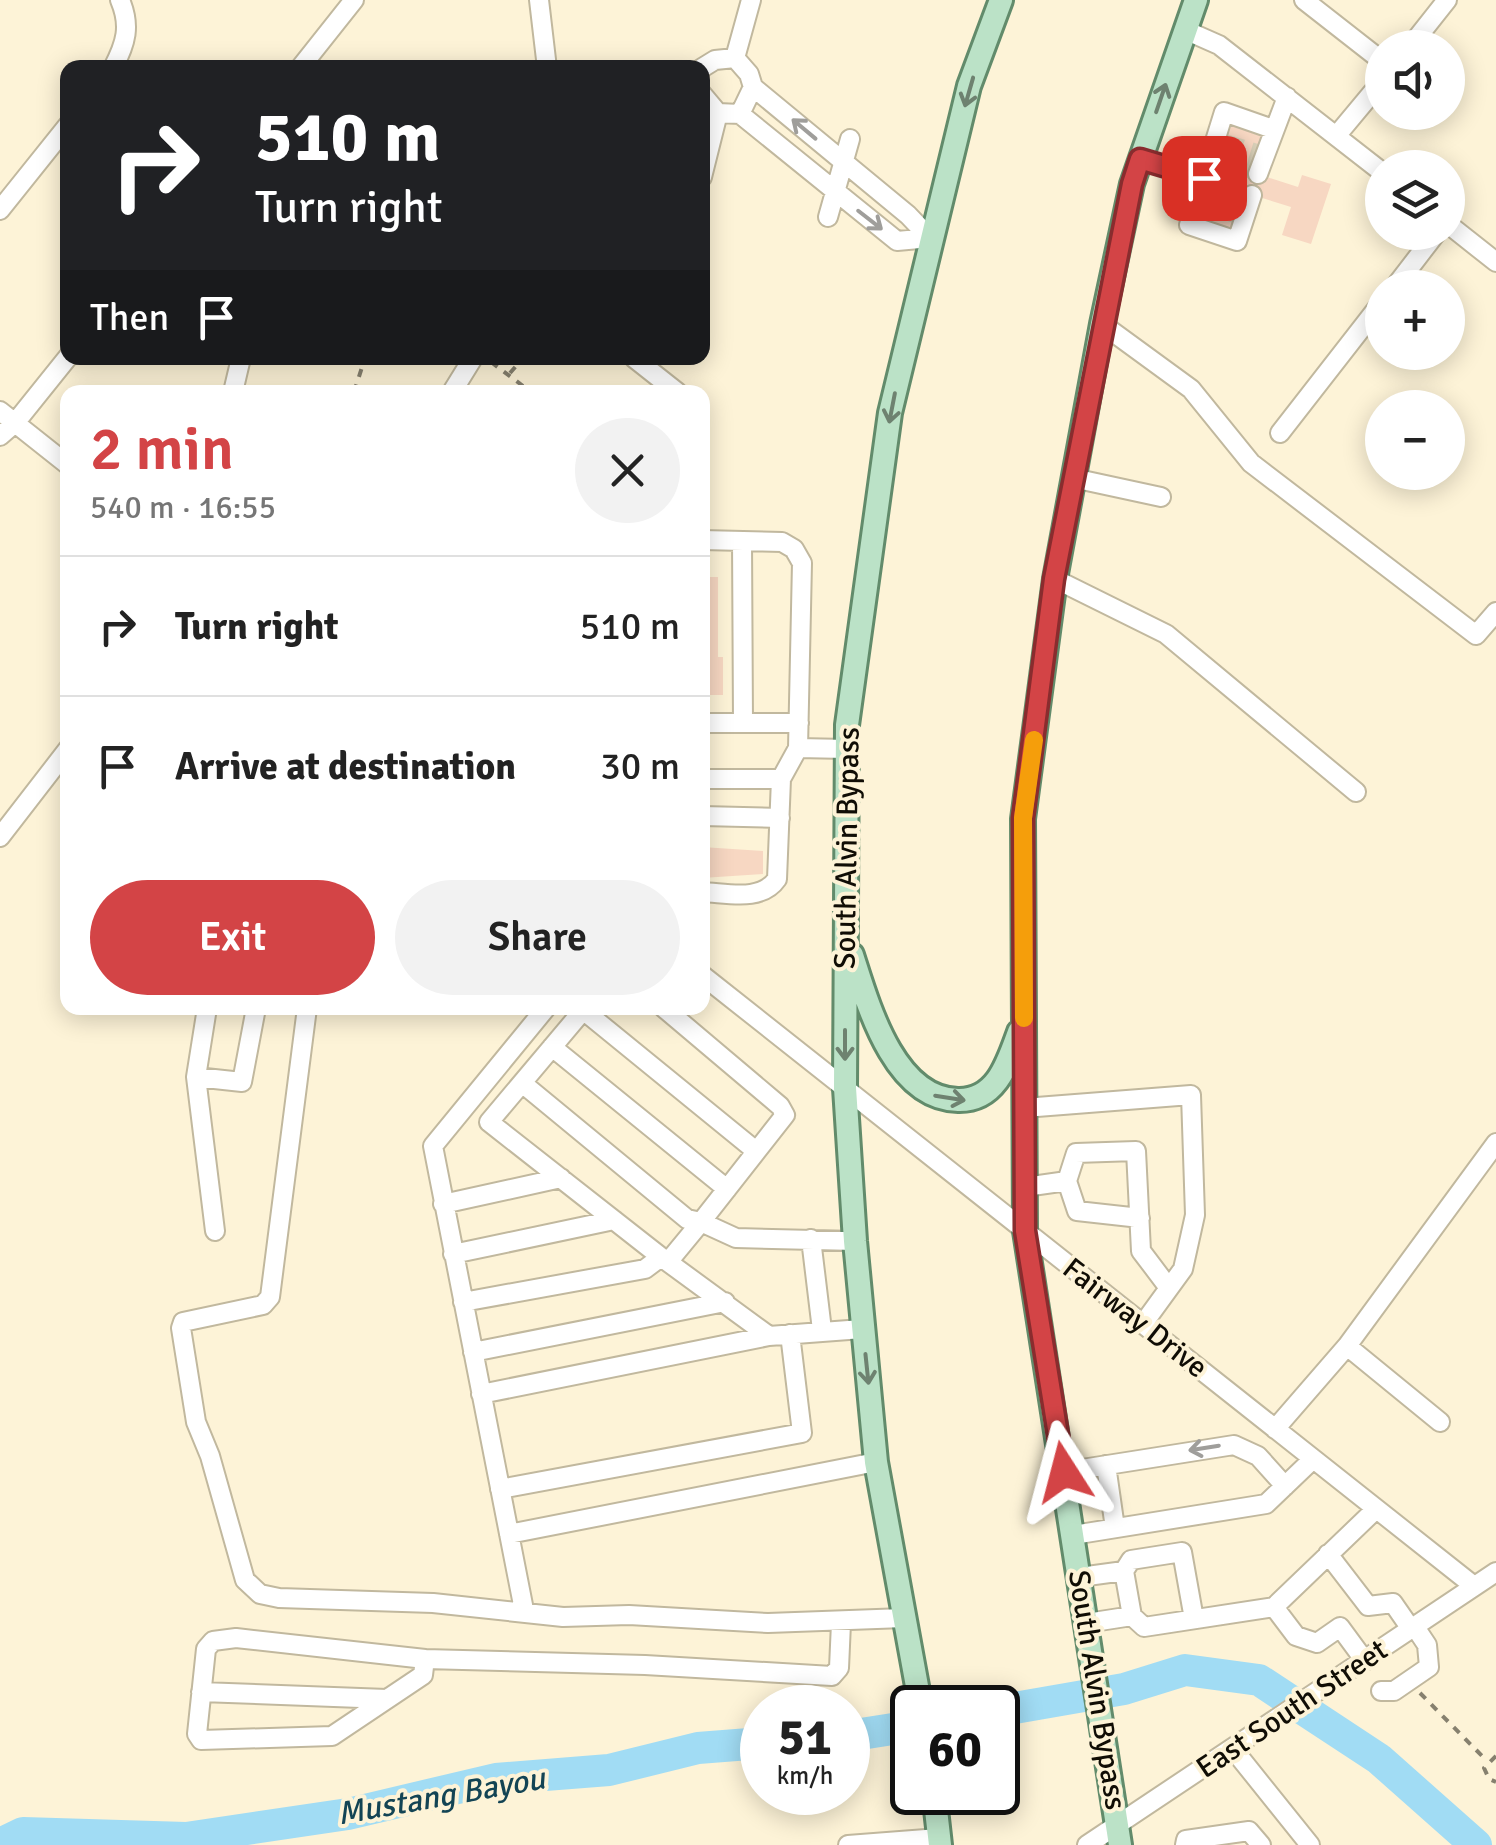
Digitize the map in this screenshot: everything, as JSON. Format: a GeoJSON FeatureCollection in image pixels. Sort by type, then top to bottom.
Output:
{"type":"FeatureCollection","features":[{"type":"Feature","properties":{"kind":"main road","name":"South Alvin Bypass"},"geometry":{"type":"LineString","coordinates":[[918,1685],[876,1462],[854,1242],[845,1088],[847,725],[890,413],[970,86],[1000,0]]}},
{"type":"Feature","properties":{"kind":"main road","name":"South Alvin Bypass"},"geometry":{"type":"LineString","coordinates":[[1119,1834],[1025,1231],[1023,818],[1054,579],[1102,324],[1140,159],[1196,0]]}},
{"type":"Feature","properties":{"kind":"main road"},"geometry":{"type":"LineString","coordinates":[[846,937],[874,1024],[907,1075],[926,1092],[944,1100],[970,1101],[989,1091],[1006,1069],[1024,1016]]}},
{"type":"Feature","properties":{"kind":"main road"},"geometry":{"type":"LineString","coordinates":[[937,1815],[940,1842]]}},
{"type":"Feature","properties":{"kind":"street"},"geometry":{"type":"LineString","coordinates":[[117,60],[128,21],[120,0]]}},
{"type":"Feature","properties":{"kind":"street"},"geometry":{"type":"LineString","coordinates":[[307,60],[354,0]]}},
{"type":"Feature","properties":{"kind":"street"},"geometry":{"type":"LineString","coordinates":[[539,0],[546,60]]}},
{"type":"Feature","properties":{"kind":"street"},"geometry":{"type":"LineString","coordinates":[[751,0],[736,58],[753,87],[908,215],[930,238]]}},
{"type":"Feature","properties":{"kind":"street"},"geometry":{"type":"LineString","coordinates":[[1304,0],[1365,48]]}},
{"type":"Feature","properties":{"kind":"street"},"geometry":{"type":"LineString","coordinates":[[1423,30],[1447,0]]}},
{"type":"Feature","properties":{"kind":"street"},"geometry":{"type":"LineString","coordinates":[[1185,30],[1219,44],[1365,158]]}},
{"type":"Feature","properties":{"kind":"street"},"geometry":{"type":"LineString","coordinates":[[710,63],[736,58]]}},
{"type":"Feature","properties":{"kind":"street"},"geometry":{"type":"LineString","coordinates":[[740,114],[753,87]]}},
{"type":"Feature","properties":{"kind":"street"},"geometry":{"type":"LineString","coordinates":[[1258,165],[1287,97]]}},
{"type":"Feature","properties":{"kind":"street"},"geometry":{"type":"LineString","coordinates":[[1337,135],[1365,101]]}},
{"type":"Feature","properties":{"kind":"street"},"geometry":{"type":"LineString","coordinates":[[710,103],[718,112],[740,114],[897,241],[930,238]]}},
{"type":"Feature","properties":{"kind":"street"},"geometry":{"type":"LineString","coordinates":[[710,144],[718,112]]}},
{"type":"Feature","properties":{"kind":"street"},"geometry":{"type":"LineString","coordinates":[[1246,205],[1236,241],[1189,225],[1218,150],[1224,112],[1273,128]]}},
{"type":"Feature","properties":{"kind":"street"},"geometry":{"type":"LineString","coordinates":[[0,210],[60,135]]}},
{"type":"Feature","properties":{"kind":"street"},"geometry":{"type":"LineString","coordinates":[[828,217],[850,139]]}},
{"type":"Feature","properties":{"kind":"street"},"geometry":{"type":"LineString","coordinates":[[1140,159],[1203,191]]}},
{"type":"Feature","properties":{"kind":"street"},"geometry":{"type":"LineString","coordinates":[[1465,234],[1492,251]]}},
{"type":"Feature","properties":{"kind":"street"},"geometry":{"type":"LineString","coordinates":[[1408,270],[1423,250]]}},
{"type":"Feature","properties":{"kind":"street"},"geometry":{"type":"LineString","coordinates":[[1102,324],[1190,389],[1251,463],[1476,635],[1496,612]]}},
{"type":"Feature","properties":{"kind":"street"},"geometry":{"type":"LineString","coordinates":[[1280,433],[1365,324]]}},
{"type":"Feature","properties":{"kind":"street"},"geometry":{"type":"LineString","coordinates":[[0,436],[8,417],[61,365]]}},
{"type":"Feature","properties":{"kind":"street"},"geometry":{"type":"LineString","coordinates":[[643,365],[668,385]]}},
{"type":"Feature","properties":{"kind":"street"},"geometry":{"type":"LineString","coordinates":[[8,417],[60,459]]}},
{"type":"Feature","properties":{"kind":"street"},"geometry":{"type":"LineString","coordinates":[[1073,478],[1161,498]]}},
{"type":"Feature","properties":{"kind":"street"},"geometry":{"type":"LineString","coordinates":[[710,540],[782,542],[794,549],[802,563],[798,748],[782,780],[777,879],[770,890],[758,894],[710,892]]}},
{"type":"Feature","properties":{"kind":"street"},"geometry":{"type":"LineString","coordinates":[[742,541],[743,724]]}},
{"type":"Feature","properties":{"kind":"street"},"geometry":{"type":"LineString","coordinates":[[1054,579],[1166,634],[1356,792]]}},
{"type":"Feature","properties":{"kind":"street"},"geometry":{"type":"LineString","coordinates":[[710,724],[799,723]]}},
{"type":"Feature","properties":{"kind":"street"},"geometry":{"type":"LineString","coordinates":[[798,748],[847,749]]}},
{"type":"Feature","properties":{"kind":"street"},"geometry":{"type":"LineString","coordinates":[[0,836],[60,759]]}},
{"type":"Feature","properties":{"kind":"street"},"geometry":{"type":"LineString","coordinates":[[710,779],[782,780]]}},
{"type":"Feature","properties":{"kind":"street"},"geometry":{"type":"LineString","coordinates":[[710,816],[780,818]]}},
{"type":"Feature","properties":{"kind":"street","name":"Fairway Drive"},"geometry":{"type":"LineString","coordinates":[[710,981],[1474,1586]]}},
{"type":"Feature","properties":{"kind":"street"},"geometry":{"type":"LineString","coordinates":[[206,1015],[196,1077],[215,1231]]}},
{"type":"Feature","properties":{"kind":"street"},"geometry":{"type":"LineString","coordinates":[[196,1077],[242,1082],[255,1015]]}},
{"type":"Feature","properties":{"kind":"street"},"geometry":{"type":"LineString","coordinates":[[306,1015],[270,1297],[263,1306],[182,1322],[180,1328],[196,1422],[210,1456],[245,1580],[260,1594],[279,1598],[524,1610],[538,1616],[841,1622],[904,1618]]}},
{"type":"Feature","properties":{"kind":"street"},"geometry":{"type":"LineString","coordinates":[[524,1610],[433,1146],[540,1015]]}},
{"type":"Feature","properties":{"kind":"street"},"geometry":{"type":"LineString","coordinates":[[488,1122],[579,1015]]}},
{"type":"Feature","properties":{"kind":"street"},"geometry":{"type":"LineString","coordinates":[[591,1015],[756,1151]]}},
{"type":"Feature","properties":{"kind":"street"},"geometry":{"type":"LineString","coordinates":[[463,1302],[645,1268],[664,1260],[702,1222],[785,1115],[780,1106],[672,1015]]}},
{"type":"Feature","properties":{"kind":"street"},"geometry":{"type":"LineString","coordinates":[[552,1046],[727,1189]]}},
{"type":"Feature","properties":{"kind":"street"},"geometry":{"type":"LineString","coordinates":[[522,1082],[688,1219],[736,1238],[854,1242]]}},
{"type":"Feature","properties":{"kind":"street"},"geometry":{"type":"LineString","coordinates":[[1024,1108],[1191,1094],[1195,1216],[1183,1269],[1142,1324]]}},
{"type":"Feature","properties":{"kind":"street"},"geometry":{"type":"LineString","coordinates":[[466,1105],[664,1260],[769,1336]]}},
{"type":"Feature","properties":{"kind":"street"},"geometry":{"type":"LineString","coordinates":[[1275,1429],[1347,1346],[1496,1143]]}},
{"type":"Feature","properties":{"kind":"street"},"geometry":{"type":"LineString","coordinates":[[1140,1218],[1077,1211],[1066,1181],[1076,1154],[1136,1151],[1140,1218],[1141,1251],[1169,1288]]}},
{"type":"Feature","properties":{"kind":"street"},"geometry":{"type":"LineString","coordinates":[[443,1204],[561,1178]]}},
{"type":"Feature","properties":{"kind":"street"},"geometry":{"type":"LineString","coordinates":[[1025,1187],[1066,1181]]}},
{"type":"Feature","properties":{"kind":"street"},"geometry":{"type":"LineString","coordinates":[[453,1254],[614,1220]]}},
{"type":"Feature","properties":{"kind":"street"},"geometry":{"type":"LineString","coordinates":[[811,1239],[822,1330]]}},
{"type":"Feature","properties":{"kind":"street"},"geometry":{"type":"LineString","coordinates":[[473,1352],[725,1302]]}},
{"type":"Feature","properties":{"kind":"street"},"geometry":{"type":"LineString","coordinates":[[481,1394],[769,1336],[862,1329]]}},
{"type":"Feature","properties":{"kind":"street"},"geometry":{"type":"LineString","coordinates":[[500,1489],[802,1432],[790,1334]]}},
{"type":"Feature","properties":{"kind":"street"},"geometry":{"type":"LineString","coordinates":[[1347,1346],[1440,1422]]}},
{"type":"Feature","properties":{"kind":"street"},"geometry":{"type":"LineString","coordinates":[[1064,1472],[1234,1445],[1258,1456],[1285,1486]]}},
{"type":"Feature","properties":{"kind":"street"},"geometry":{"type":"LineString","coordinates":[[1073,1534],[1266,1504],[1311,1460]]}},
{"type":"Feature","properties":{"kind":"street"},"geometry":{"type":"LineString","coordinates":[[509,1534],[876,1462]]}},
{"type":"Feature","properties":{"kind":"street"},"geometry":{"type":"LineString","coordinates":[[1106,1465],[1115,1528]]}},
{"type":"Feature","properties":{"kind":"street"},"geometry":{"type":"LineString","coordinates":[[1194,1619],[1182,1552],[1132,1560],[1124,1571],[1132,1616],[1144,1627],[1274,1607],[1375,1510]]}},
{"type":"Feature","properties":{"kind":"street"},"geometry":{"type":"LineString","coordinates":[[1328,1554],[1368,1606]]}},
{"type":"Feature","properties":{"kind":"street"},"geometry":{"type":"LineString","coordinates":[[1080,1577],[1124,1571]]}},
{"type":"Feature","properties":{"kind":"street","name":"East South Street"},"geometry":{"type":"LineString","coordinates":[[1086,1845],[1119,1834],[1233,1749],[1496,1572]]}},
{"type":"Feature","properties":{"kind":"street"},"geometry":{"type":"LineString","coordinates":[[1274,1607],[1296,1636],[1317,1643],[1368,1606],[1393,1602],[1427,1645],[1430,1662],[1408,1682],[1389,1693],[1382,1691]]}},
{"type":"Feature","properties":{"kind":"street"},"geometry":{"type":"LineString","coordinates":[[1087,1622],[1132,1616]]}},
{"type":"Feature","properties":{"kind":"street"},"geometry":{"type":"LineString","coordinates":[[425,1659],[423,1674],[332,1736],[202,1740],[196,1734],[206,1649],[213,1641],[236,1638],[425,1659],[645,1664],[832,1676],[839,1668],[841,1622]]}},
{"type":"Feature","properties":{"kind":"street"},"geometry":{"type":"LineString","coordinates":[[1340,1626],[1364,1662]]}},
{"type":"Feature","properties":{"kind":"street"},"geometry":{"type":"LineString","coordinates":[[202,1692],[388,1698]]}},
{"type":"Feature","properties":{"kind":"street"},"geometry":{"type":"LineString","coordinates":[[1233,1749],[1310,1845]]}},
{"type":"Feature","properties":{"kind":"street"},"geometry":{"type":"LineString","coordinates":[[1184,1845],[1186,1840],[1249,1831],[1261,1845]]}},
{"type":"Feature","properties":{"kind":"street"},"geometry":{"type":"LineString","coordinates":[[848,1845],[940,1842]]}},
{"type":"Feature","properties":{"kind":"path"},"geometry":{"type":"LineString","coordinates":[[496,365],[522,385]]}},
{"type":"Feature","properties":{"kind":"path"},"geometry":{"type":"LineString","coordinates":[[509,373],[516,365]]}},
{"type":"Feature","properties":{"kind":"path"},"geometry":{"type":"LineString","coordinates":[[1408,1682],[1487,1761]]}},
{"type":"Feature","properties":{"kind":"path"},"geometry":{"type":"LineString","coordinates":[[1487,1761],[1496,1756]]}},
{"type":"Feature","properties":{"kind":"path"},"geometry":{"type":"LineString","coordinates":[[1487,1761],[1485,1773],[1496,1782]]}},
{"type":"Feature","properties":{"kind":"building"},"geometry":{"type":"Polygon","coordinates":[[[1232,123],[1264,134],[1251,172],[1298,187],[1302,175],[1331,184],[1311,244],[1282,235],[1291,207],[1246,193],[1233,231],[1200,220],[1232,123]]]}},
{"type":"Feature","properties":{"kind":"building"},"geometry":{"type":"Polygon","coordinates":[[[710,577],[718,577],[718,657],[723,657],[723,695],[710,695],[710,577]]]}},
{"type":"Feature","properties":{"kind":"building"},"geometry":{"type":"Polygon","coordinates":[[[710,848],[763,851],[763,874],[710,877],[710,848]]]}},
{"type":"Feature","properties":{"kind":"waterway","name":"Mustang Bayou"},"geometry":{"type":"LineString","coordinates":[[1020,1707],[1124,1689],[1185,1670],[1259,1680],[1379,1759],[1476,1845]]}},
{"type":"Feature","properties":{"kind":"waterway","name":"Mustang Bayou"},"geometry":{"type":"LineString","coordinates":[[870,1733],[890,1729]]}},
{"type":"Feature","properties":{"kind":"waterway","name":"Mustang Bayou"},"geometry":{"type":"LineString","coordinates":[[0,1844],[23,1833],[186,1838],[348,1814],[496,1779],[609,1770],[698,1748],[740,1745]]}},
{"type":"Feature","properties":{"kind":"tunnel"},"geometry":{"type":"LineString","coordinates":[[1225,143],[1257,153]]}},
{"type":"Feature","properties":{"kind":"tunnel"},"geometry":{"type":"LineString","coordinates":[[1220,160],[1252,170]]}},
{"type":"Feature","properties":{"kind":"tunnel"},"geometry":{"type":"LineString","coordinates":[[1211,187],[1244,197]]}},
{"type":"Feature","properties":{"kind":"tunnel"},"geometry":{"type":"LineString","coordinates":[[1205,205],[1238,215]]}},
{"type":"Feature","properties":{"kind":"slow traffic"},"geometry":{"type":"LineString","coordinates":[[1024,1018],[1023,818],[1034,740]]}},
{"type":"Feature","properties":{"kind":"route"},"geometry":{"type":"LineString","coordinates":[[1064,1472],[1025,1231],[1023,818],[1054,579],[1132,184],[1140,159],[1204,178]]}}]}
